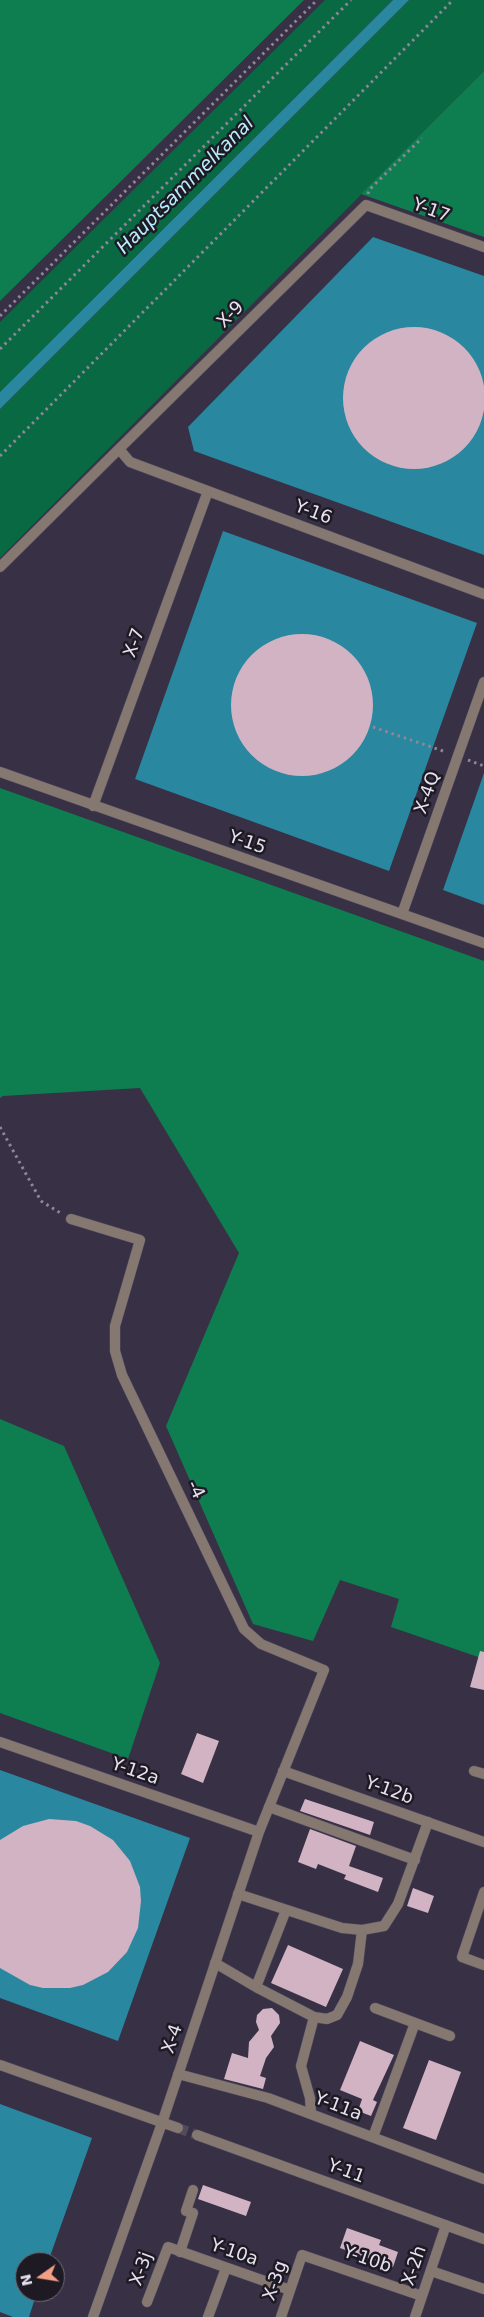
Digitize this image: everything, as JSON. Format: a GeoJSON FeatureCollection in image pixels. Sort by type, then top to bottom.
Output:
{"type":"FeatureCollection","features":[{"type":"Feature","properties":{"kind":"street","name":"Y-17"},"geometry":{"type":"LineString","coordinates":[[366,205],[484,247]]}},
{"type":"Feature","properties":{"kind":"street","name":"X-9"},"geometry":{"type":"LineString","coordinates":[[0,567],[366,205]]}},
{"type":"Feature","properties":{"kind":"street","name":"Y-16"},"geometry":{"type":"LineString","coordinates":[[118,449],[130,462],[484,594]]}},
{"type":"Feature","properties":{"kind":"street","name":"X-7"},"geometry":{"type":"LineString","coordinates":[[93,806],[208,491]]}},
{"type":"Feature","properties":{"kind":"street","name":"X-4Q"},"geometry":{"type":"LineString","coordinates":[[402,914],[484,682]]}},
{"type":"Feature","properties":{"kind":"street","name":"Y-15"},"geometry":{"type":"LineString","coordinates":[[0,772],[484,942]]}},
{"type":"Feature","properties":{"kind":"street","name":"-4"},"geometry":{"type":"LineString","coordinates":[[71,1219],[140,1240],[115,1326],[115,1351],[122,1374],[244,1629],[261,1644],[324,1670],[282,1771]]}},
{"type":"Feature","properties":{"kind":"street","name":"Y-12a"},"geometry":{"type":"LineString","coordinates":[[0,1742],[259,1832]]}},
{"type":"Feature","properties":{"kind":"street","name":"X-4"},"geometry":{"type":"LineString","coordinates":[[93,2317],[162,2123],[259,1832],[282,1771]]}},
{"type":"Feature","properties":{"kind":"street","name":"Y-12b"},"geometry":{"type":"LineString","coordinates":[[282,1771],[484,1842]]}},
{"type":"Feature","properties":{"kind":"street"},"geometry":{"type":"LineString","coordinates":[[269,1808],[415,1860]]}},
{"type":"Feature","properties":{"kind":"street"},"geometry":{"type":"LineString","coordinates":[[238,1894],[342,1928],[362,1930],[384,1926],[398,1904],[428,1822]]}},
{"type":"Feature","properties":{"kind":"street"},"geometry":{"type":"LineString","coordinates":[[484,1892],[462,1957],[484,1965]]}},
{"type":"Feature","properties":{"kind":"street"},"geometry":{"type":"LineString","coordinates":[[256,1987],[286,1910]]}},
{"type":"Feature","properties":{"kind":"street"},"geometry":{"type":"LineString","coordinates":[[215,1963],[314,2017],[327,2020],[337,2015],[347,1997],[358,1964],[362,1930]]}},
{"type":"Feature","properties":{"kind":"street"},"geometry":{"type":"LineString","coordinates":[[375,2008],[450,2036]]}},
{"type":"Feature","properties":{"kind":"street"},"geometry":{"type":"LineString","coordinates":[[311,2114],[310,2098],[301,2066],[314,2017]]}},
{"type":"Feature","properties":{"kind":"street"},"geometry":{"type":"LineString","coordinates":[[373,2137],[415,2023]]}},
{"type":"Feature","properties":{"kind":"street"},"geometry":{"type":"LineString","coordinates":[[0,2065],[178,2128]]}},
{"type":"Feature","properties":{"kind":"street","name":"Y-11a"},"geometry":{"type":"LineString","coordinates":[[178,2074],[268,2098],[484,2179]]}},
{"type":"Feature","properties":{"kind":"street","name":"Y-11"},"geometry":{"type":"LineString","coordinates":[[197,2135],[484,2239]]}},
{"type":"Feature","properties":{"kind":"street"},"geometry":{"type":"LineString","coordinates":[[180,2252],[193,2213],[186,2211],[193,2190]]}},
{"type":"Feature","properties":{"kind":"street","name":"X-2h"},"geometry":{"type":"LineString","coordinates":[[415,2317],[446,2225]]}},
{"type":"Feature","properties":{"kind":"street","name":"Y-10a"},"geometry":{"type":"LineString","coordinates":[[168,2247],[290,2290]]}},
{"type":"Feature","properties":{"kind":"street","name":"X-3j"},"geometry":{"type":"LineString","coordinates":[[148,2302],[168,2247]]}},
{"type":"Feature","properties":{"kind":"street","name":"X-3g"},"geometry":{"type":"LineString","coordinates":[[281,2317],[302,2255]]}},
{"type":"Feature","properties":{"kind":"street","name":"Y-10b"},"geometry":{"type":"LineString","coordinates":[[302,2255],[422,2296]]}},
{"type":"Feature","properties":{"kind":"street"},"geometry":{"type":"LineString","coordinates":[[208,2317],[226,2268]]}},
{"type":"Feature","properties":{"kind":"street"},"geometry":{"type":"LineString","coordinates":[[431,2271],[484,2289]]}},
{"type":"Feature","properties":{"kind":"path"},"geometry":{"type":"LineString","coordinates":[[0,316],[317,0]]}},
{"type":"Feature","properties":{"kind":"path"},"geometry":{"type":"LineString","coordinates":[[0,349],[350,0]]}},
{"type":"Feature","properties":{"kind":"path"},"geometry":{"type":"LineString","coordinates":[[0,456],[453,0]]}},
{"type":"Feature","properties":{"kind":"path"},"geometry":{"type":"LineString","coordinates":[[366,205],[369,190],[422,138]]}},
{"type":"Feature","properties":{"kind":"path"},"geometry":{"type":"LineString","coordinates":[[373,727],[458,757]]}},
{"type":"Feature","properties":{"kind":"path"},"geometry":{"type":"LineString","coordinates":[[0,1127],[41,1201],[71,1219]]}},
{"type":"Feature","properties":{"kind":"green space"},"geometry":{"type":"Polygon","coordinates":[[[0,0],[304,0],[0,301],[0,0]]]}},
{"type":"Feature","properties":{"kind":"green space"},"geometry":{"type":"Polygon","coordinates":[[[325,0],[393,0],[0,392],[0,322],[325,0]]]}},
{"type":"Feature","properties":{"kind":"green space"},"geometry":{"type":"Polygon","coordinates":[[[409,0],[484,0],[484,71],[0,558],[0,409],[409,0]]]}},
{"type":"Feature","properties":{"kind":"green space"},"geometry":{"type":"Polygon","coordinates":[[[484,71],[484,237],[361,194],[484,71]]]}},
{"type":"Feature","properties":{"kind":"green space"},"geometry":{"type":"Polygon","coordinates":[[[0,788],[484,961],[484,1659],[391,1627],[399,1599],[340,1580],[313,1641],[253,1624],[166,1426],[239,1253],[140,1088],[3,1096],[0,1098],[0,788]]]}},
{"type":"Feature","properties":{"kind":"green space"},"geometry":{"type":"Polygon","coordinates":[[[0,1419],[64,1446],[160,1663],[128,1759],[0,1713],[0,1419]]]}},
{"type":"Feature","properties":{"kind":"water"},"geometry":{"type":"Polygon","coordinates":[[[393,0],[409,0],[0,409],[0,392],[393,0]]]}},
{"type":"Feature","properties":{"kind":"water"},"geometry":{"type":"Polygon","coordinates":[[[373,237],[484,276],[484,555],[194,451],[188,427],[373,237]]]}},
{"type":"Feature","properties":{"kind":"water"},"geometry":{"type":"Polygon","coordinates":[[[223,531],[477,623],[389,871],[135,779],[223,531]]]}},
{"type":"Feature","properties":{"kind":"water"},"geometry":{"type":"Polygon","coordinates":[[[484,773],[484,905],[443,890],[484,773]]]}},
{"type":"Feature","properties":{"kind":"water"},"geometry":{"type":"Polygon","coordinates":[[[0,1770],[190,1838],[118,2041],[0,1998],[0,1770]]]}},
{"type":"Feature","properties":{"kind":"water"},"geometry":{"type":"Polygon","coordinates":[[[0,2104],[92,2138],[52,2252],[15,2252],[15,2302],[34,2302],[29,2317],[13,2317],[0,2312],[0,2104]]]}},
{"type":"Feature","properties":{"kind":"building"},"geometry":{"type":"Polygon","coordinates":[[[414,327],[428,328],[441,332],[454,339],[464,348],[473,358],[480,371],[484,384],[484,412],[480,425],[473,438],[464,448],[454,457],[441,464],[428,468],[414,469],[400,468],[387,464],[374,457],[364,448],[355,438],[348,425],[344,412],[343,398],[344,384],[348,371],[355,358],[364,348],[374,339],[387,332],[400,328],[414,327]]]}},
{"type":"Feature","properties":{"kind":"building"},"geometry":{"type":"Polygon","coordinates":[[[302,634],[316,635],[329,639],[353,654],[368,678],[372,691],[372,719],[368,732],[353,756],[329,771],[316,775],[302,776],[288,775],[275,771],[251,756],[236,732],[232,719],[231,705],[232,691],[236,678],[251,654],[275,639],[288,635],[302,634]]]}},
{"type":"Feature","properties":{"kind":"building"},"geometry":{"type":"Polygon","coordinates":[[[480,1651],[484,1652],[484,1690],[470,1687],[480,1651]]]}},
{"type":"Feature","properties":{"kind":"building"},"geometry":{"type":"Polygon","coordinates":[[[197,1733],[219,1741],[203,1783],[181,1774],[197,1733]]]}},
{"type":"Feature","properties":{"kind":"building"},"geometry":{"type":"Polygon","coordinates":[[[305,1799],[374,1822],[370,1835],[300,1811],[305,1799]]]}},
{"type":"Feature","properties":{"kind":"building"},"geometry":{"type":"Polygon","coordinates":[[[49,1819],[76,1821],[90,1826],[113,1840],[130,1861],[140,1887],[141,1901],[138,1928],[127,1952],[108,1972],[83,1985],[70,1988],[43,1988],[30,1985],[0,1968],[0,1840],[23,1826],[49,1819]]]}},
{"type":"Feature","properties":{"kind":"building"},"geometry":{"type":"Polygon","coordinates":[[[310,1829],[356,1846],[349,1866],[383,1878],[378,1892],[344,1879],[346,1875],[318,1864],[316,1869],[298,1862],[310,1829]]]}},
{"type":"Feature","properties":{"kind":"building"},"geometry":{"type":"Polygon","coordinates":[[[413,1888],[434,1896],[428,1913],[407,1906],[413,1888]]]}},
{"type":"Feature","properties":{"kind":"building"},"geometry":{"type":"Polygon","coordinates":[[[288,1945],[343,1969],[326,2007],[271,1983],[288,1945]]]}},
{"type":"Feature","properties":{"kind":"building"},"geometry":{"type":"Polygon","coordinates":[[[272,2008],[279,2015],[280,2023],[271,2036],[274,2047],[266,2058],[260,2076],[266,2078],[263,2089],[224,2079],[232,2053],[248,2058],[249,2042],[259,2030],[256,2022],[257,2015],[263,2009],[272,2008]]]}},
{"type":"Feature","properties":{"kind":"building"},"geometry":{"type":"Polygon","coordinates":[[[360,2041],[394,2055],[373,2100],[377,2102],[371,2116],[358,2111],[362,2099],[340,2090],[360,2041]]]}},
{"type":"Feature","properties":{"kind":"building"},"geometry":{"type":"Polygon","coordinates":[[[429,2060],[461,2072],[436,2140],[403,2128],[429,2060]]]}},
{"type":"Feature","properties":{"kind":"building"},"geometry":{"type":"Polygon","coordinates":[[[203,2185],[251,2202],[246,2216],[198,2199],[203,2185]]]}},
{"type":"Feature","properties":{"kind":"building"},"geometry":{"type":"Polygon","coordinates":[[[347,2228],[381,2240],[379,2245],[398,2252],[393,2267],[340,2248],[347,2228]]]}},
{"type":"Feature","properties":{"kind":"tunnel"},"geometry":{"type":"LineString","coordinates":[[178,2128],[197,2135]]}},
{"type":"Feature","properties":{"kind":"water label","name":"Hauptsammelkanal"},"geometry":{"type":"Point","coordinates":[186,186]}}]}
